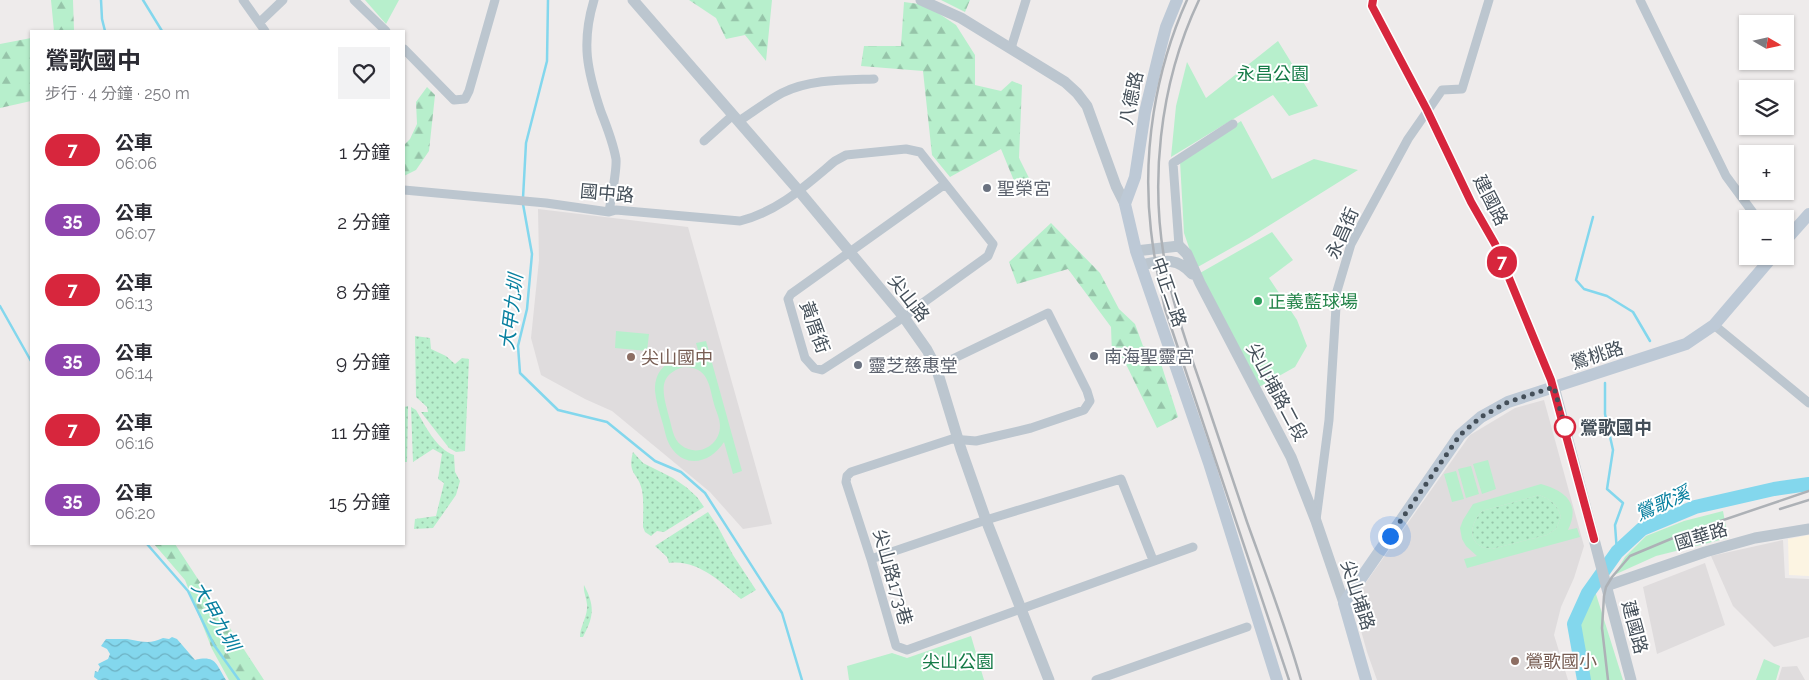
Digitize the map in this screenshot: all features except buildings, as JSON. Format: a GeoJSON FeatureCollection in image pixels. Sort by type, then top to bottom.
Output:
{"type":"FeatureCollection","features":[{"type":"Feature","properties":{"kind":"main road","name":"八德路"},"geometry":{"type":"LineString","coordinates":[[1125,204],[1135,177],[1145,112],[1160,50],[1166,27],[1177,0]]}},
{"type":"Feature","properties":{"kind":"main road","name":"中正二路"},"geometry":{"type":"LineString","coordinates":[[1125,204],[1136,252],[1209,463],[1277,680]]}},
{"type":"Feature","properties":{"kind":"main road"},"geometry":{"type":"LineString","coordinates":[[1794,231],[1809,214]]}},
{"type":"Feature","properties":{"kind":"main road","name":"鶯桃路"},"geometry":{"type":"LineString","coordinates":[[1344,603],[1460,435],[1481,417],[1508,402],[1686,344],[1714,325],[1765,265]]}},
{"type":"Feature","properties":{"kind":"main road","name":"尖山埔路"},"geometry":{"type":"LineString","coordinates":[[1344,603],[1366,680]]}},
{"type":"Feature","properties":{"kind":"street"},"geometry":{"type":"LineString","coordinates":[[243,0],[264,30]]}},
{"type":"Feature","properties":{"kind":"street"},"geometry":{"type":"LineString","coordinates":[[260,22],[283,0]]}},
{"type":"Feature","properties":{"kind":"street"},"geometry":{"type":"LineString","coordinates":[[354,0],[385,30]]}},
{"type":"Feature","properties":{"kind":"street"},"geometry":{"type":"LineString","coordinates":[[405,50],[454,100],[464,99],[469,91],[495,0]]}},
{"type":"Feature","properties":{"kind":"street"},"geometry":{"type":"LineString","coordinates":[[594,0],[588,20],[585,50],[589,73],[611,138],[616,161],[609,212]]}},
{"type":"Feature","properties":{"kind":"street","name":"尖山路"},"geometry":{"type":"LineString","coordinates":[[633,0],[799,191],[903,316],[927,350],[936,367],[986,520],[1049,680]]}},
{"type":"Feature","properties":{"kind":"street","name":"中正二路"},"geometry":{"type":"LineString","coordinates":[[921,0],[961,18],[1066,82],[1087,106],[1116,186],[1125,204]]}},
{"type":"Feature","properties":{"kind":"street"},"geometry":{"type":"LineString","coordinates":[[1011,48],[1026,0]]}},
{"type":"Feature","properties":{"kind":"street","name":"建國路"},"geometry":{"type":"LineString","coordinates":[[1373,0],[1372,6],[1427,110],[1471,202],[1495,244],[1554,387],[1631,680]]}},
{"type":"Feature","properties":{"kind":"street","name":"永昌街"},"geometry":{"type":"LineString","coordinates":[[1316,521],[1328,420],[1337,291],[1351,244],[1408,139],[1427,110],[1442,90],[1462,89],[1489,0]]}},
{"type":"Feature","properties":{"kind":"street"},"geometry":{"type":"LineString","coordinates":[[1640,0],[1726,176],[1752,210]]}},
{"type":"Feature","properties":{"kind":"street"},"geometry":{"type":"LineString","coordinates":[[704,141],[736,118],[784,92],[808,84],[828,81],[874,79]]}},
{"type":"Feature","properties":{"kind":"street"},"geometry":{"type":"LineString","coordinates":[[1200,284],[1187,254],[1179,246],[1173,163],[1233,124]]}},
{"type":"Feature","properties":{"kind":"street","name":"國中路"},"geometry":{"type":"LineString","coordinates":[[405,190],[523,201],[609,212],[616,210],[740,221],[757,217],[773,210],[835,161],[846,155],[906,149],[920,152],[992,244],[988,256],[903,316]]}},
{"type":"Feature","properties":{"kind":"street"},"geometry":{"type":"LineString","coordinates":[[850,253],[945,184]]}},
{"type":"Feature","properties":{"kind":"street"},"geometry":{"type":"LineString","coordinates":[[1136,252],[1179,246]]}},
{"type":"Feature","properties":{"kind":"street","name":"黃厝街"},"geometry":{"type":"LineString","coordinates":[[850,253],[791,294],[788,299],[805,358],[809,364],[814,368],[822,370],[903,316]]}},
{"type":"Feature","properties":{"kind":"street"},"geometry":{"type":"LineString","coordinates":[[1141,265],[1176,261],[1185,266],[1200,284]]}},
{"type":"Feature","properties":{"kind":"street","name":"尖山埔路二段"},"geometry":{"type":"LineString","coordinates":[[1200,284],[1291,457],[1316,521]]}},
{"type":"Feature","properties":{"kind":"street"},"geometry":{"type":"LineString","coordinates":[[936,367],[1048,313],[1090,401],[1084,410],[1031,428],[976,441],[959,441]]}},
{"type":"Feature","properties":{"kind":"street"},"geometry":{"type":"LineString","coordinates":[[1714,325],[1809,403]]}},
{"type":"Feature","properties":{"kind":"street","name":"尖山路173巷"},"geometry":{"type":"LineString","coordinates":[[959,441],[952,439],[851,472],[847,476],[846,482],[872,559],[896,646],[907,650],[1021,609]]}},
{"type":"Feature","properties":{"kind":"street"},"geometry":{"type":"LineString","coordinates":[[872,559],[986,520],[1121,479],[1154,560]]}},
{"type":"Feature","properties":{"kind":"street","name":"尖山埔路"},"geometry":{"type":"LineString","coordinates":[[1316,521],[1344,603]]}},
{"type":"Feature","properties":{"kind":"street","name":"國華路"},"geometry":{"type":"LineString","coordinates":[[1606,584],[1755,538],[1809,529]]}},
{"type":"Feature","properties":{"kind":"street"},"geometry":{"type":"LineString","coordinates":[[1021,609],[1193,547]]}},
{"type":"Feature","properties":{"kind":"street"},"geometry":{"type":"LineString","coordinates":[[1096,680],[1247,627]]}},
{"type":"Feature","properties":{"kind":"shaded area","name":"尖山國中"},"geometry":{"type":"Polygon","coordinates":[[[538,209],[688,227],[772,524],[743,529],[710,492],[612,411],[585,399],[541,375],[531,338],[539,260],[538,209]]]}},
{"type":"Feature","properties":{"kind":"shaded area","name":"鶯歌國中"},"geometry":{"type":"Polygon","coordinates":[[[1544,400],[1584,546],[1574,578],[1561,607],[1554,635],[1568,680],[1377,680],[1355,609],[1362,588],[1470,435],[1515,408],[1544,400]]]}},
{"type":"Feature","properties":{"kind":"shaded area"},"geometry":{"type":"Polygon","coordinates":[[[1809,535],[1809,576],[1789,575],[1788,539],[1809,535]]]}},
{"type":"Feature","properties":{"kind":"shaded area"},"geometry":{"type":"Polygon","coordinates":[[[1783,540],[1785,578],[1809,579],[1809,637],[1774,647],[1733,606],[1711,556],[1783,540]]]}},
{"type":"Feature","properties":{"kind":"shaded area"},"geometry":{"type":"Polygon","coordinates":[[[1705,563],[1725,625],[1657,654],[1643,587],[1705,563]]]}},
{"type":"Feature","properties":{"kind":"shaded area"},"geometry":{"type":"Polygon","coordinates":[[[1797,666],[1805,680],[1778,680],[1782,667],[1797,666]]]}},
{"type":"Feature","properties":{"kind":"green space"},"geometry":{"type":"Polygon","coordinates":[[[51,0],[73,0],[74,30],[54,30],[51,0]]]}},
{"type":"Feature","properties":{"kind":"green space"},"geometry":{"type":"Polygon","coordinates":[[[365,0],[399,0],[386,24],[365,0]]]}},
{"type":"Feature","properties":{"kind":"green space"},"geometry":{"type":"Polygon","coordinates":[[[689,0],[772,0],[766,61],[745,35],[726,39],[716,18],[689,0]]]}},
{"type":"Feature","properties":{"kind":"green space"},"geometry":{"type":"Polygon","coordinates":[[[941,0],[970,0],[965,12],[941,0]]]}},
{"type":"Feature","properties":{"kind":"green space"},"geometry":{"type":"Polygon","coordinates":[[[904,2],[926,5],[956,25],[975,55],[975,85],[1001,91],[1012,81],[1022,85],[1019,158],[1032,184],[1019,193],[1001,149],[950,177],[932,155],[923,71],[861,66],[864,46],[901,46],[904,2]]]}},
{"type":"Feature","properties":{"kind":"green space"},"geometry":{"type":"Polygon","coordinates":[[[30,38],[30,101],[0,108],[0,44],[30,38]]]}},
{"type":"Feature","properties":{"kind":"green space","name":"永昌公園"},"geometry":{"type":"Polygon","coordinates":[[[1278,41],[1318,106],[1289,116],[1273,95],[1171,157],[1176,106],[1187,62],[1206,98],[1278,41]]]}},
{"type":"Feature","properties":{"kind":"green space"},"geometry":{"type":"Polygon","coordinates":[[[427,87],[435,95],[429,151],[416,170],[405,176],[405,144],[410,139],[417,124],[416,102],[427,87]]]}},
{"type":"Feature","properties":{"kind":"green space"},"geometry":{"type":"Polygon","coordinates":[[[1241,121],[1272,179],[1314,159],[1358,170],[1249,238],[1196,268],[1184,233],[1180,161],[1241,121]]]}},
{"type":"Feature","properties":{"kind":"green space"},"geometry":{"type":"Polygon","coordinates":[[[1051,223],[1100,273],[1119,309],[1135,324],[1143,346],[1157,351],[1178,417],[1157,428],[1123,358],[1112,355],[1111,327],[1068,269],[1017,284],[1009,262],[1051,223]]]}},
{"type":"Feature","properties":{"kind":"green space"},"geometry":{"type":"Polygon","coordinates":[[[1272,232],[1293,260],[1269,278],[1297,320],[1307,346],[1295,367],[1259,387],[1200,273],[1272,232]]]}},
{"type":"Feature","properties":{"kind":"green space"},"geometry":{"type":"Polygon","coordinates":[[[616,331],[649,334],[647,351],[615,348],[616,331]]]}},
{"type":"Feature","properties":{"kind":"green space"},"geometry":{"type":"Polygon","coordinates":[[[415,336],[430,338],[431,349],[446,356],[455,364],[462,358],[469,359],[465,451],[456,452],[449,448],[421,412],[428,412],[427,407],[416,397],[415,336]]]}},
{"type":"Feature","properties":{"kind":"green space"},"geometry":{"type":"Polygon","coordinates":[[[706,341],[742,471],[733,474],[724,442],[714,454],[707,458],[693,461],[679,456],[671,447],[666,436],[656,398],[656,381],[663,367],[669,363],[684,359],[701,361],[696,343],[706,341]],[[684,367],[669,375],[665,381],[664,394],[676,440],[687,449],[700,450],[712,444],[716,439],[720,423],[706,378],[703,373],[684,367]]]}},
{"type":"Feature","properties":{"kind":"green space"},"geometry":{"type":"Polygon","coordinates":[[[408,406],[407,462],[405,462],[405,407],[408,406]]]}},
{"type":"Feature","properties":{"kind":"green space"},"geometry":{"type":"Polygon","coordinates":[[[411,407],[416,410],[436,442],[454,455],[455,472],[460,481],[456,495],[433,528],[414,529],[415,519],[436,516],[444,483],[438,479],[442,454],[433,449],[413,462],[411,407]]]}},
{"type":"Feature","properties":{"kind":"green space"},"geometry":{"type":"Polygon","coordinates":[[[633,452],[643,463],[673,478],[686,487],[704,507],[664,532],[657,531],[651,536],[645,532],[643,527],[642,490],[631,465],[633,452]]]}},
{"type":"Feature","properties":{"kind":"green space"},"geometry":{"type":"Polygon","coordinates":[[[1488,460],[1496,489],[1482,494],[1473,464],[1488,460]]]}},
{"type":"Feature","properties":{"kind":"green space"},"geometry":{"type":"Polygon","coordinates":[[[1471,466],[1479,494],[1466,498],[1458,469],[1471,466]]]}},
{"type":"Feature","properties":{"kind":"green space"},"geometry":{"type":"Polygon","coordinates":[[[1456,471],[1464,499],[1452,502],[1444,474],[1456,471]]]}},
{"type":"Feature","properties":{"kind":"green space"},"geometry":{"type":"Polygon","coordinates":[[[1541,484],[1557,490],[1568,500],[1573,512],[1568,530],[1577,528],[1580,537],[1467,568],[1464,559],[1477,556],[1466,546],[1462,539],[1460,528],[1473,504],[1541,484]],[[1539,495],[1482,511],[1472,529],[1474,540],[1484,547],[1492,549],[1547,535],[1556,529],[1561,517],[1558,509],[1551,501],[1539,495]]]}},
{"type":"Feature","properties":{"kind":"green space"},"geometry":{"type":"Polygon","coordinates":[[[1539,495],[1551,501],[1558,509],[1561,517],[1556,529],[1547,535],[1492,549],[1478,544],[1474,540],[1472,529],[1482,511],[1539,495]]]}},
{"type":"Feature","properties":{"kind":"green space"},"geometry":{"type":"Polygon","coordinates":[[[1723,511],[1728,538],[1656,556],[1614,575],[1625,557],[1646,536],[1684,521],[1723,511]]]}},
{"type":"Feature","properties":{"kind":"green space"},"geometry":{"type":"Polygon","coordinates":[[[708,512],[756,590],[741,599],[717,579],[699,568],[679,563],[669,563],[667,557],[655,546],[708,512]]]}},
{"type":"Feature","properties":{"kind":"green space"},"geometry":{"type":"Polygon","coordinates":[[[155,545],[176,545],[264,680],[229,680],[212,649],[185,580],[155,545]]]}},
{"type":"Feature","properties":{"kind":"green space"},"geometry":{"type":"Polygon","coordinates":[[[584,585],[590,599],[592,611],[587,630],[583,637],[580,637],[587,609],[584,585]]]}},
{"type":"Feature","properties":{"kind":"green space"},"geometry":{"type":"Polygon","coordinates":[[[1595,591],[1623,680],[1588,680],[1580,626],[1595,591]]]}},
{"type":"Feature","properties":{"kind":"green space","name":"尖山公園"},"geometry":{"type":"Polygon","coordinates":[[[971,636],[984,680],[849,680],[847,666],[892,653],[907,658],[971,636]]]}},
{"type":"Feature","properties":{"kind":"green space"},"geometry":{"type":"Polygon","coordinates":[[[1764,659],[1780,666],[1776,680],[1756,680],[1764,659]]]}},
{"type":"Feature","properties":{"kind":"water"},"geometry":{"type":"Polygon","coordinates":[[[172,637],[177,639],[195,660],[207,659],[215,662],[226,680],[98,680],[94,677],[95,671],[98,672],[100,667],[98,664],[108,659],[110,654],[107,649],[101,646],[106,639],[149,642],[172,637]]]}},
{"type":"Feature","properties":{"kind":"waterway","name":"大甲九圳"},"geometry":{"type":"LineString","coordinates":[[101,0],[105,30]]}},
{"type":"Feature","properties":{"kind":"waterway"},"geometry":{"type":"LineString","coordinates":[[143,0],[161,30]]}},
{"type":"Feature","properties":{"kind":"waterway","name":"大甲九圳"},"geometry":{"type":"LineString","coordinates":[[523,198],[526,143],[547,61],[548,0]]}},
{"type":"Feature","properties":{"kind":"waterway","name":"大甲九圳"},"geometry":{"type":"LineString","coordinates":[[523,204],[532,254],[527,309],[518,346],[520,373],[558,410],[607,422],[655,461],[681,472],[705,493],[782,613],[802,680]]}},
{"type":"Feature","properties":{"kind":"waterway"},"geometry":{"type":"LineString","coordinates":[[1593,217],[1576,280],[1584,289],[1607,296],[1633,312],[1650,341]]}},
{"type":"Feature","properties":{"kind":"waterway","name":"大甲九圳"},"geometry":{"type":"LineString","coordinates":[[0,306],[30,359]]}},
{"type":"Feature","properties":{"kind":"waterway"},"geometry":{"type":"LineString","coordinates":[[1605,383],[1605,414],[1613,450],[1607,489],[1623,503],[1615,525],[1617,552]]}},
{"type":"Feature","properties":{"kind":"waterway","name":"鶯歌溪"},"geometry":{"type":"LineString","coordinates":[[1584,680],[1574,624],[1588,593],[1617,552],[1642,529],[1695,507],[1774,489],[1809,484]]}},
{"type":"Feature","properties":{"kind":"waterway","name":"大甲九圳"},"geometry":{"type":"LineString","coordinates":[[148,545],[188,591],[214,645],[239,680]]}},
{"type":"Feature","properties":{"kind":"railway"},"geometry":{"type":"LineString","coordinates":[[1187,0],[1167,55],[1154,113],[1148,172],[1151,231],[1165,309],[1289,680]]}},
{"type":"Feature","properties":{"kind":"railway"},"geometry":{"type":"LineString","coordinates":[[1199,0],[1185,32],[1174,66],[1166,101],[1158,172],[1162,243],[1168,278],[1182,329],[1301,680]]}},
{"type":"Feature","properties":{"kind":"railway"},"geometry":{"type":"LineString","coordinates":[[1608,680],[1602,628],[1604,596],[1606,587],[1612,577],[1630,556],[1685,533],[1809,491]]}},
{"type":"Feature","properties":{"kind":"railway"},"geometry":{"type":"LineString","coordinates":[[1780,509],[1809,500]]}},
{"type":"Feature","properties":{"kind":"bus line","name":"7"},"geometry":{"type":"LineString","coordinates":[[1373,0],[1372,6],[1427,110],[1471,202],[1495,244],[1554,387],[1594,539]]}},
{"type":"Feature","properties":{"kind":"place","name":"聖榮宮"},"geometry":{"type":"Point","coordinates":[987,188]}},
{"type":"Feature","properties":{"kind":"place","name":"正義藍球場"},"geometry":{"type":"Point","coordinates":[1258,301]}},
{"type":"Feature","properties":{"kind":"place","name":"南海聖靈宮"},"geometry":{"type":"Point","coordinates":[1094,356]}},
{"type":"Feature","properties":{"kind":"place","name":"尖山國中"},"geometry":{"type":"Point","coordinates":[631,357]}},
{"type":"Feature","properties":{"kind":"place","name":"靈芝慈惠堂"},"geometry":{"type":"Point","coordinates":[858,365]}},
{"type":"Feature","properties":{"kind":"place","name":"鶯歌國中"},"geometry":{"type":"Point","coordinates":[1565,427]}},
{"type":"Feature","properties":{"kind":"place","name":"鶯歌國小"},"geometry":{"type":"Point","coordinates":[1515,661]}},
{"type":"Feature","properties":{"kind":"route"},"geometry":{"type":"LineString","coordinates":[[1390,536],[1460,435],[1481,417],[1508,402],[1554,387],[1566,432],[1565,427]]}}]}
